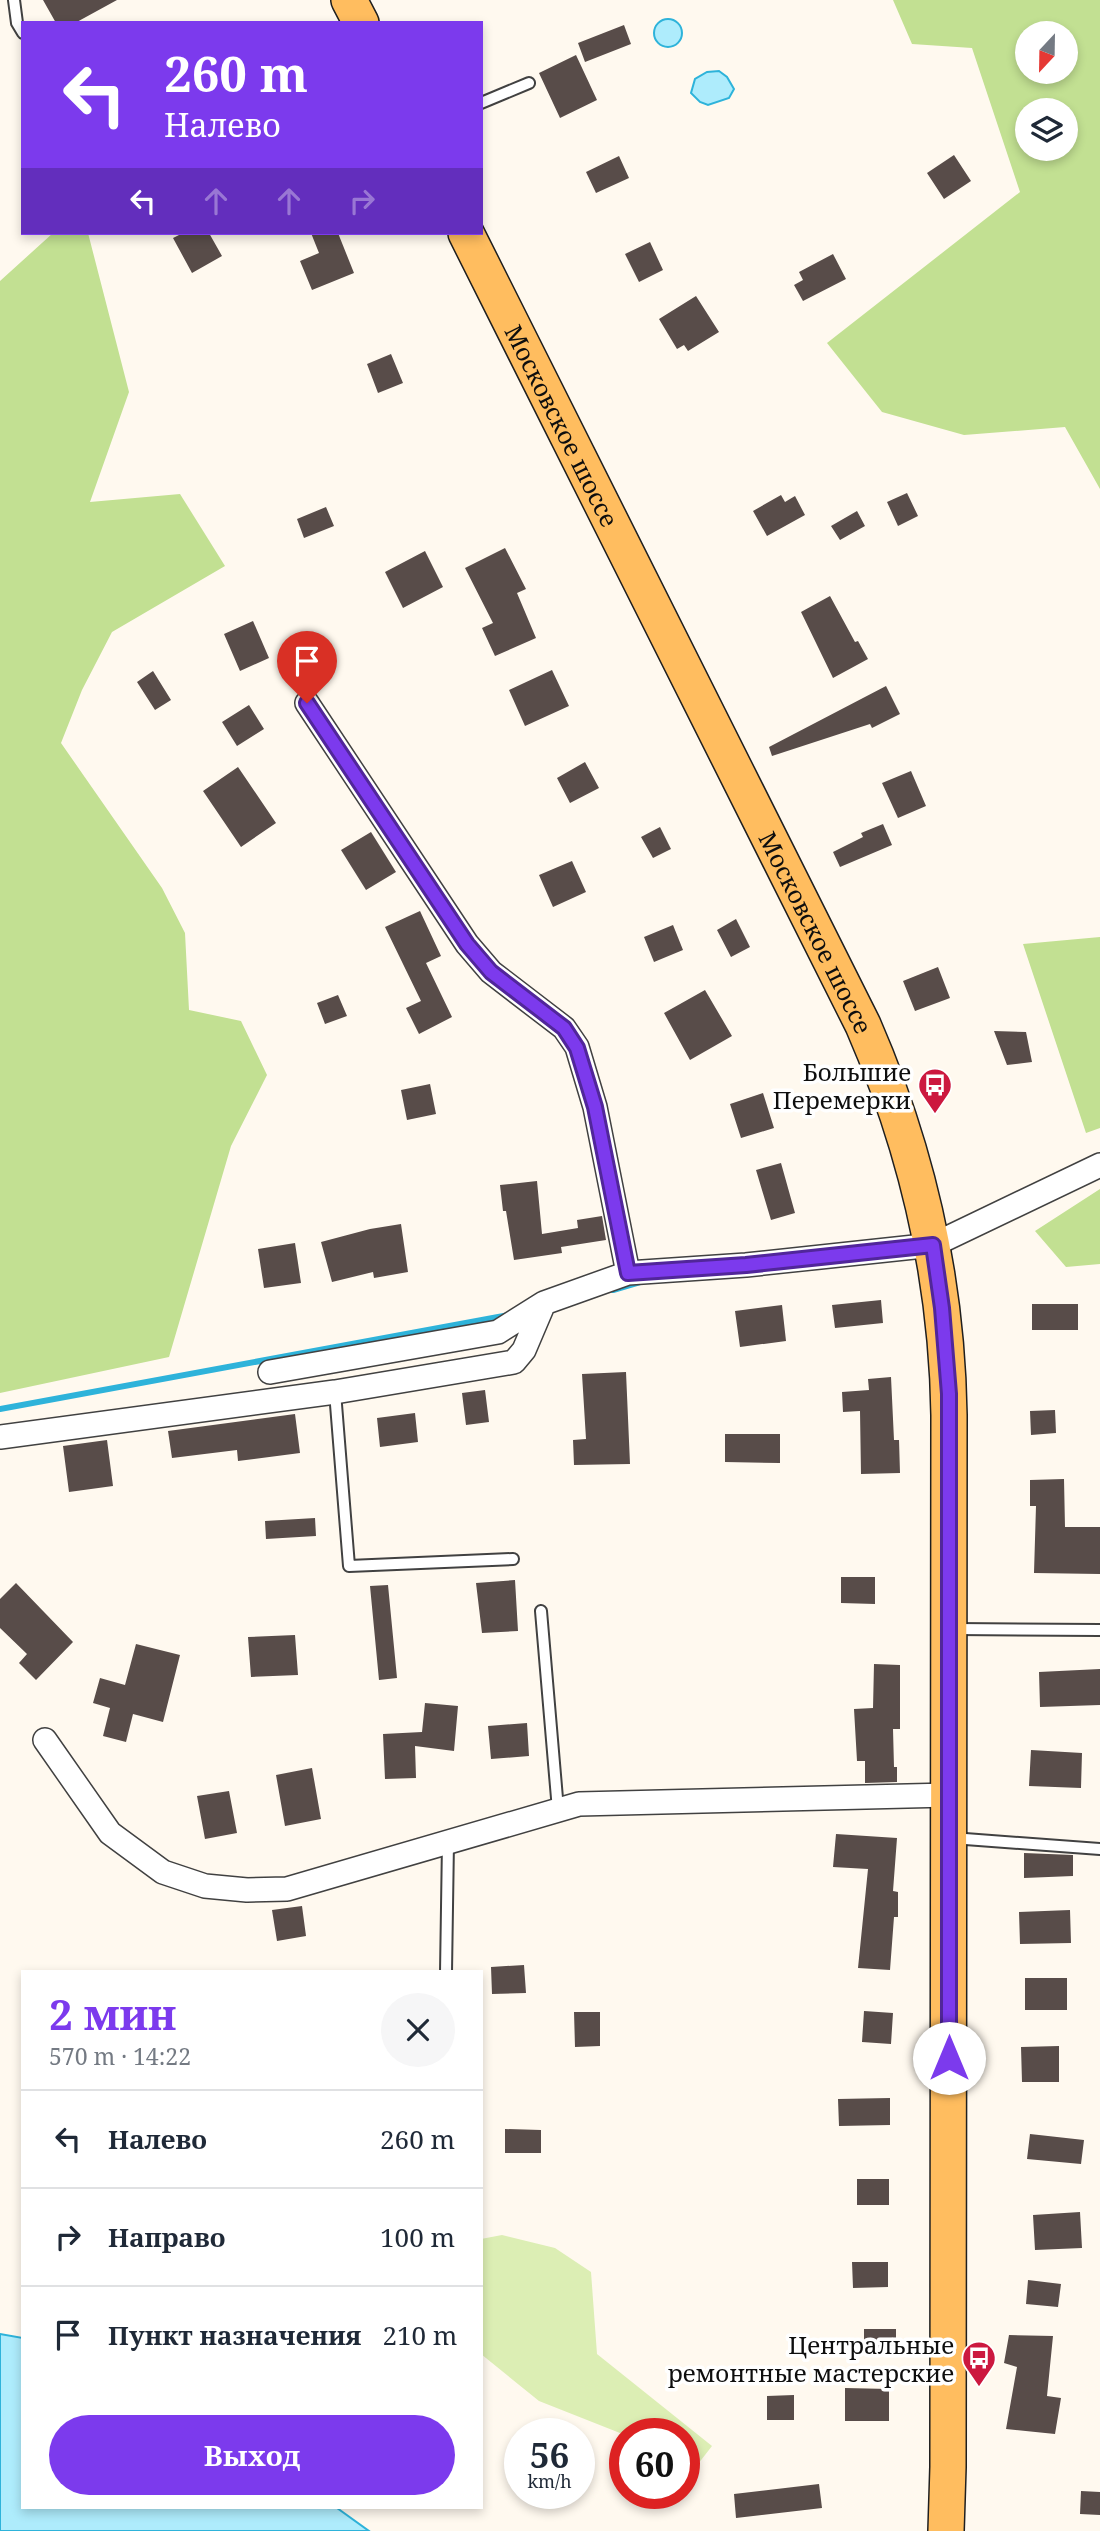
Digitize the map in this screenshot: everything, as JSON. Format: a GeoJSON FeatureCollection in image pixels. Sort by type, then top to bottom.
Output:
{"type":"FeatureCollection","features":[{"type":"Feature","properties":{"kind":"main road"},"geometry":{"type":"LineString","coordinates":[[349,0],[360,21]]}},
{"type":"Feature","properties":{"kind":"main road","name":"Московское шоссе"},"geometry":{"type":"LineString","coordinates":[[467,235],[863,1025],[901,1121],[933,1245],[942,1308],[948,1383],[946,2531]]}},
{"type":"Feature","properties":{"kind":"street"},"geometry":{"type":"LineString","coordinates":[[307,703],[467,944],[491,972],[564,1028],[577,1048],[595,1107],[628,1273]]}},
{"type":"Feature","properties":{"kind":"street"},"geometry":{"type":"LineString","coordinates":[[270,1372],[498,1332],[544,1303],[628,1273],[760,1264],[933,1245],[1100,1165]]}},
{"type":"Feature","properties":{"kind":"street"},"geometry":{"type":"LineString","coordinates":[[0,1437],[335,1392],[514,1362],[524,1350],[544,1303]]}},
{"type":"Feature","properties":{"kind":"street"},"geometry":{"type":"LineString","coordinates":[[45,1740],[110,1833],[163,1872],[205,1886],[247,1890],[287,1889],[579,1804],[949,1796]]}},
{"type":"Feature","properties":{"kind":"lane"},"geometry":{"type":"LineString","coordinates":[[14,0],[21,29]]}},
{"type":"Feature","properties":{"kind":"lane"},"geometry":{"type":"LineString","coordinates":[[483,102],[528,83]]}},
{"type":"Feature","properties":{"kind":"lane"},"geometry":{"type":"LineString","coordinates":[[335,1392],[349,1566],[513,1559]]}},
{"type":"Feature","properties":{"kind":"lane"},"geometry":{"type":"LineString","coordinates":[[541,1611],[558,1810]]}},
{"type":"Feature","properties":{"kind":"lane"},"geometry":{"type":"LineString","coordinates":[[949,1629],[1100,1630]]}},
{"type":"Feature","properties":{"kind":"lane"},"geometry":{"type":"LineString","coordinates":[[949,1838],[1100,1849]]}},
{"type":"Feature","properties":{"kind":"lane"},"geometry":{"type":"LineString","coordinates":[[446,1970],[448,1842]]}},
{"type":"Feature","properties":{"kind":"green space"},"geometry":{"type":"Polygon","coordinates":[[[893,0],[1100,0],[1100,489],[1065,427],[964,435],[882,412],[827,343],[1020,192],[972,48],[912,44],[893,0]]]}},
{"type":"Feature","properties":{"kind":"green space"},"geometry":{"type":"Polygon","coordinates":[[[51,235],[89,235],[129,392],[90,502],[180,494],[225,566],[112,632],[82,690],[61,743],[162,888],[185,933],[189,1010],[241,1021],[267,1075],[231,1146],[169,1357],[0,1393],[0,281],[51,235]]]}},
{"type":"Feature","properties":{"kind":"green space"},"geometry":{"type":"Polygon","coordinates":[[[1100,937],[1100,1128],[1086,1133],[1023,944],[1100,937]]]}},
{"type":"Feature","properties":{"kind":"green space"},"geometry":{"type":"Polygon","coordinates":[[[1100,1189],[1100,1264],[1066,1267],[1035,1231],[1100,1189]]]}},
{"type":"Feature","properties":{"kind":"green space"},"geometry":{"type":"Polygon","coordinates":[[[502,2235],[555,2248],[591,2272],[597,2354],[677,2418],[609,2418],[609,2429],[595,2423],[595,2418],[582,2418],[539,2401],[483,2356],[483,2239],[502,2235]]]}},
{"type":"Feature","properties":{"kind":"green space"},"geometry":{"type":"Polygon","coordinates":[[[700,2436],[712,2446],[700,2461],[700,2436]]]}},
{"type":"Feature","properties":{"kind":"water"},"geometry":{"type":"Polygon","coordinates":[[[668,19],[678,23],[682,33],[678,43],[668,47],[658,43],[654,33],[658,23],[668,19]]]}},
{"type":"Feature","properties":{"kind":"water"},"geometry":{"type":"Polygon","coordinates":[[[719,71],[727,77],[734,89],[729,98],[708,105],[700,102],[691,93],[695,79],[707,72],[719,71]]]}},
{"type":"Feature","properties":{"kind":"water"},"geometry":{"type":"Polygon","coordinates":[[[0,2334],[21,2338],[21,2509],[338,2509],[369,2531],[0,2531],[0,2334]]]}},
{"type":"Feature","properties":{"kind":"building"},"geometry":{"type":"Polygon","coordinates":[[[43,0],[117,0],[79,21],[55,21],[43,0]]]}},
{"type":"Feature","properties":{"kind":"building"},"geometry":{"type":"Polygon","coordinates":[[[624,25],[631,44],[585,62],[578,43],[624,25]]]}},
{"type":"Feature","properties":{"kind":"building"},"geometry":{"type":"Polygon","coordinates":[[[576,55],[597,100],[560,118],[539,73],[576,55]]]}},
{"type":"Feature","properties":{"kind":"building"},"geometry":{"type":"Polygon","coordinates":[[[954,155],[971,181],[944,199],[927,173],[954,155]]]}},
{"type":"Feature","properties":{"kind":"building"},"geometry":{"type":"Polygon","coordinates":[[[619,156],[629,178],[596,193],[586,172],[619,156]]]}},
{"type":"Feature","properties":{"kind":"building"},"geometry":{"type":"Polygon","coordinates":[[[179,235],[210,235],[222,256],[192,273],[173,238],[179,235]]]}},
{"type":"Feature","properties":{"kind":"building"},"geometry":{"type":"Polygon","coordinates":[[[312,235],[339,235],[354,273],[312,290],[300,261],[319,253],[312,235]]]}},
{"type":"Feature","properties":{"kind":"building"},"geometry":{"type":"Polygon","coordinates":[[[650,242],[663,270],[639,282],[625,254],[650,242]]]}},
{"type":"Feature","properties":{"kind":"building"},"geometry":{"type":"Polygon","coordinates":[[[833,254],[846,279],[803,301],[794,285],[803,280],[799,272],[833,254]]]}},
{"type":"Feature","properties":{"kind":"building"},"geometry":{"type":"Polygon","coordinates":[[[696,296],[719,332],[688,351],[684,345],[677,349],[659,319],[696,296]]]}},
{"type":"Feature","properties":{"kind":"building"},"geometry":{"type":"Polygon","coordinates":[[[391,354],[403,383],[378,393],[367,364],[391,354]]]}},
{"type":"Feature","properties":{"kind":"building"},"geometry":{"type":"Polygon","coordinates":[[[907,493],[918,516],[898,526],[887,502],[907,493]]]}},
{"type":"Feature","properties":{"kind":"building"},"geometry":{"type":"Polygon","coordinates":[[[781,495],[785,502],[795,496],[805,515],[767,536],[753,511],[781,495]]]}},
{"type":"Feature","properties":{"kind":"building"},"geometry":{"type":"Polygon","coordinates":[[[326,507],[334,526],[304,538],[297,519],[326,507]]]}},
{"type":"Feature","properties":{"kind":"building"},"geometry":{"type":"Polygon","coordinates":[[[857,511],[865,526],[840,540],[831,526],[857,511]]]}},
{"type":"Feature","properties":{"kind":"building"},"geometry":{"type":"Polygon","coordinates":[[[505,548],[526,589],[517,593],[536,638],[495,656],[482,628],[493,623],[465,568],[505,548]]]}},
{"type":"Feature","properties":{"kind":"building"},"geometry":{"type":"Polygon","coordinates":[[[425,551],[443,587],[403,608],[385,572],[425,551]]]}},
{"type":"Feature","properties":{"kind":"building"},"geometry":{"type":"Polygon","coordinates":[[[830,596],[855,642],[858,641],[868,659],[833,678],[801,612],[830,596]]]}},
{"type":"Feature","properties":{"kind":"building"},"geometry":{"type":"Polygon","coordinates":[[[253,621],[269,658],[240,671],[224,634],[253,621]]]}},
{"type":"Feature","properties":{"kind":"building"},"geometry":{"type":"Polygon","coordinates":[[[552,670],[569,706],[525,726],[509,690],[552,670]]]}},
{"type":"Feature","properties":{"kind":"building"},"geometry":{"type":"Polygon","coordinates":[[[153,671],[171,700],[155,710],[137,682],[153,671]]]}},
{"type":"Feature","properties":{"kind":"building"},"geometry":{"type":"Polygon","coordinates":[[[886,686],[900,714],[872,728],[870,724],[772,756],[769,747],[886,686]]]}},
{"type":"Feature","properties":{"kind":"building"},"geometry":{"type":"Polygon","coordinates":[[[249,705],[264,729],[237,746],[222,722],[249,705]]]}},
{"type":"Feature","properties":{"kind":"building"},"geometry":{"type":"Polygon","coordinates":[[[585,762],[599,788],[570,803],[557,778],[585,762]]]}},
{"type":"Feature","properties":{"kind":"building"},"geometry":{"type":"Polygon","coordinates":[[[238,767],[276,823],[241,847],[203,791],[238,767]]]}},
{"type":"Feature","properties":{"kind":"building"},"geometry":{"type":"Polygon","coordinates":[[[911,771],[926,806],[898,818],[882,783],[911,771]]]}},
{"type":"Feature","properties":{"kind":"building"},"geometry":{"type":"Polygon","coordinates":[[[883,824],[892,845],[840,867],[833,852],[863,837],[861,833],[883,824]]]}},
{"type":"Feature","properties":{"kind":"building"},"geometry":{"type":"Polygon","coordinates":[[[660,827],[671,849],[653,858],[641,837],[660,827]]]}},
{"type":"Feature","properties":{"kind":"building"},"geometry":{"type":"Polygon","coordinates":[[[371,832],[396,872],[366,890],[341,850],[371,832]]]}},
{"type":"Feature","properties":{"kind":"building"},"geometry":{"type":"Polygon","coordinates":[[[572,861],[586,892],[553,907],[539,875],[572,861]]]}},
{"type":"Feature","properties":{"kind":"building"},"geometry":{"type":"Polygon","coordinates":[[[420,911],[441,956],[426,963],[452,1017],[419,1034],[406,1008],[421,1001],[385,927],[420,911]]]}},
{"type":"Feature","properties":{"kind":"building"},"geometry":{"type":"Polygon","coordinates":[[[736,919],[750,947],[731,957],[717,930],[736,919]]]}},
{"type":"Feature","properties":{"kind":"building"},"geometry":{"type":"Polygon","coordinates":[[[673,925],[683,950],[654,962],[644,937],[673,925]]]}},
{"type":"Feature","properties":{"kind":"building"},"geometry":{"type":"Polygon","coordinates":[[[938,967],[950,998],[915,1011],[903,981],[938,967]]]}},
{"type":"Feature","properties":{"kind":"building"},"geometry":{"type":"Polygon","coordinates":[[[705,990],[732,1036],[690,1060],[664,1013],[705,990]]]}},
{"type":"Feature","properties":{"kind":"building"},"geometry":{"type":"Polygon","coordinates":[[[338,995],[347,1016],[325,1024],[317,1003],[338,995]]]}},
{"type":"Feature","properties":{"kind":"building"},"geometry":{"type":"Polygon","coordinates":[[[994,1031],[1026,1032],[1032,1062],[1007,1065],[994,1031]]]}},
{"type":"Feature","properties":{"kind":"building"},"geometry":{"type":"Polygon","coordinates":[[[430,1084],[436,1114],[407,1120],[401,1090],[430,1084]]]}},
{"type":"Feature","properties":{"kind":"building"},"geometry":{"type":"Polygon","coordinates":[[[763,1093],[774,1128],[741,1138],[730,1104],[763,1093]]]}},
{"type":"Feature","properties":{"kind":"building"},"geometry":{"type":"Polygon","coordinates":[[[781,1163],[795,1213],[771,1220],[756,1170],[781,1163]]]}},
{"type":"Feature","properties":{"kind":"building"},"geometry":{"type":"Polygon","coordinates":[[[537,1181],[542,1234],[578,1228],[577,1220],[602,1216],[606,1240],[561,1247],[562,1253],[514,1260],[500,1185],[537,1181]]]}},
{"type":"Feature","properties":{"kind":"building"},"geometry":{"type":"Polygon","coordinates":[[[401,1224],[408,1272],[374,1278],[373,1272],[332,1282],[321,1242],[401,1224]]]}},
{"type":"Feature","properties":{"kind":"building"},"geometry":{"type":"Polygon","coordinates":[[[295,1243],[301,1283],[264,1288],[258,1249],[295,1243]]]}},
{"type":"Feature","properties":{"kind":"building"},"geometry":{"type":"Polygon","coordinates":[[[881,1300],[883,1323],[835,1328],[832,1305],[881,1300]]]}},
{"type":"Feature","properties":{"kind":"building"},"geometry":{"type":"Polygon","coordinates":[[[1032,1304],[1078,1304],[1078,1330],[1032,1330],[1032,1304]]]}},
{"type":"Feature","properties":{"kind":"building"},"geometry":{"type":"Polygon","coordinates":[[[782,1305],[786,1341],[740,1347],[735,1311],[782,1305]]]}},
{"type":"Feature","properties":{"kind":"building"},"geometry":{"type":"Polygon","coordinates":[[[626,1372],[630,1464],[574,1465],[573,1440],[586,1439],[582,1374],[626,1372]]]}},
{"type":"Feature","properties":{"kind":"building"},"geometry":{"type":"Polygon","coordinates":[[[891,1377],[894,1440],[899,1440],[900,1473],[861,1474],[860,1411],[843,1412],[842,1392],[869,1390],[868,1379],[891,1377]]]}},
{"type":"Feature","properties":{"kind":"building"},"geometry":{"type":"Polygon","coordinates":[[[485,1390],[489,1422],[466,1425],[462,1393],[485,1390]]]}},
{"type":"Feature","properties":{"kind":"building"},"geometry":{"type":"Polygon","coordinates":[[[1055,1410],[1056,1433],[1031,1435],[1030,1411],[1055,1410]]]}},
{"type":"Feature","properties":{"kind":"building"},"geometry":{"type":"Polygon","coordinates":[[[415,1413],[418,1442],[380,1447],[377,1418],[415,1413]]]}},
{"type":"Feature","properties":{"kind":"building"},"geometry":{"type":"Polygon","coordinates":[[[295,1414],[300,1453],[238,1461],[237,1450],[172,1458],[168,1431],[295,1414]]]}},
{"type":"Feature","properties":{"kind":"building"},"geometry":{"type":"Polygon","coordinates":[[[725,1434],[780,1434],[780,1463],[725,1462],[725,1434]]]}},
{"type":"Feature","properties":{"kind":"building"},"geometry":{"type":"Polygon","coordinates":[[[107,1440],[113,1486],[69,1492],[63,1446],[107,1440]]]}},
{"type":"Feature","properties":{"kind":"building"},"geometry":{"type":"Polygon","coordinates":[[[1064,1479],[1065,1527],[1100,1527],[1100,1574],[1034,1573],[1036,1506],[1030,1506],[1030,1480],[1064,1479]]]}},
{"type":"Feature","properties":{"kind":"building"},"geometry":{"type":"Polygon","coordinates":[[[315,1518],[316,1536],[266,1539],[265,1521],[315,1518]]]}},
{"type":"Feature","properties":{"kind":"building"},"geometry":{"type":"Polygon","coordinates":[[[841,1577],[875,1577],[875,1604],[841,1603],[841,1577]]]}},
{"type":"Feature","properties":{"kind":"building"},"geometry":{"type":"Polygon","coordinates":[[[515,1580],[518,1631],[482,1633],[476,1583],[515,1580]]]}},
{"type":"Feature","properties":{"kind":"building"},"geometry":{"type":"Polygon","coordinates":[[[16,1583],[73,1642],[36,1680],[19,1663],[27,1654],[0,1628],[0,1599],[16,1583]]]}},
{"type":"Feature","properties":{"kind":"building"},"geometry":{"type":"Polygon","coordinates":[[[388,1585],[397,1678],[379,1680],[370,1586],[388,1585]]]}},
{"type":"Feature","properties":{"kind":"building"},"geometry":{"type":"Polygon","coordinates":[[[295,1635],[298,1675],[251,1677],[248,1637],[295,1635]]]}},
{"type":"Feature","properties":{"kind":"building"},"geometry":{"type":"Polygon","coordinates":[[[136,1644],[180,1655],[163,1722],[133,1714],[126,1742],[103,1736],[110,1708],[93,1703],[100,1678],[125,1685],[136,1644]]]}},
{"type":"Feature","properties":{"kind":"building"},"geometry":{"type":"Polygon","coordinates":[[[874,1664],[900,1665],[900,1729],[893,1729],[897,1782],[865,1783],[865,1761],[857,1761],[854,1709],[873,1708],[874,1664]]]}},
{"type":"Feature","properties":{"kind":"building"},"geometry":{"type":"Polygon","coordinates":[[[1100,1669],[1100,1705],[1040,1707],[1039,1672],[1100,1669]]]}},
{"type":"Feature","properties":{"kind":"building"},"geometry":{"type":"Polygon","coordinates":[[[425,1703],[458,1706],[454,1751],[415,1746],[416,1778],[385,1779],[383,1734],[422,1732],[425,1703]]]}},
{"type":"Feature","properties":{"kind":"building"},"geometry":{"type":"Polygon","coordinates":[[[527,1723],[529,1756],[491,1759],[488,1726],[527,1723]]]}},
{"type":"Feature","properties":{"kind":"building"},"geometry":{"type":"Polygon","coordinates":[[[1031,1750],[1082,1753],[1081,1788],[1029,1786],[1031,1750]]]}},
{"type":"Feature","properties":{"kind":"building"},"geometry":{"type":"Polygon","coordinates":[[[312,1768],[321,1819],[285,1826],[276,1775],[312,1768]]]}},
{"type":"Feature","properties":{"kind":"building"},"geometry":{"type":"Polygon","coordinates":[[[229,1791],[237,1833],[205,1839],[197,1796],[229,1791]]]}},
{"type":"Feature","properties":{"kind":"building"},"geometry":{"type":"Polygon","coordinates":[[[836,1834],[897,1838],[893,1891],[898,1892],[898,1917],[894,1917],[890,1970],[858,1968],[868,1869],[833,1867],[836,1834]]]}},
{"type":"Feature","properties":{"kind":"building"},"geometry":{"type":"Polygon","coordinates":[[[1024,1853],[1073,1855],[1073,1876],[1024,1878],[1024,1853]]]}},
{"type":"Feature","properties":{"kind":"building"},"geometry":{"type":"Polygon","coordinates":[[[302,1906],[306,1936],[277,1941],[272,1910],[302,1906]]]}},
{"type":"Feature","properties":{"kind":"building"},"geometry":{"type":"Polygon","coordinates":[[[1070,1910],[1071,1943],[1020,1944],[1019,1912],[1070,1910]]]}},
{"type":"Feature","properties":{"kind":"building"},"geometry":{"type":"Polygon","coordinates":[[[524,1965],[526,1993],[492,1994],[491,1967],[524,1965]]]}},
{"type":"Feature","properties":{"kind":"building"},"geometry":{"type":"Polygon","coordinates":[[[1025,1978],[1067,1978],[1067,2010],[1025,2010],[1025,1978]]]}},
{"type":"Feature","properties":{"kind":"building"},"geometry":{"type":"Polygon","coordinates":[[[864,2011],[893,2013],[891,2044],[862,2042],[864,2011]]]}},
{"type":"Feature","properties":{"kind":"building"},"geometry":{"type":"Polygon","coordinates":[[[574,2012],[600,2012],[600,2046],[575,2047],[574,2012]]]}},
{"type":"Feature","properties":{"kind":"building"},"geometry":{"type":"Polygon","coordinates":[[[1059,2046],[1059,2082],[1022,2082],[1021,2047],[1059,2046]]]}},
{"type":"Feature","properties":{"kind":"building"},"geometry":{"type":"Polygon","coordinates":[[[890,2098],[890,2125],[839,2126],[838,2099],[890,2098]]]}},
{"type":"Feature","properties":{"kind":"building"},"geometry":{"type":"Polygon","coordinates":[[[505,2129],[541,2130],[541,2153],[505,2153],[505,2129]]]}},
{"type":"Feature","properties":{"kind":"building"},"geometry":{"type":"Polygon","coordinates":[[[1030,2134],[1084,2140],[1081,2164],[1027,2159],[1030,2134]]]}},
{"type":"Feature","properties":{"kind":"building"},"geometry":{"type":"Polygon","coordinates":[[[857,2179],[889,2179],[889,2205],[857,2205],[857,2179]]]}},
{"type":"Feature","properties":{"kind":"building"},"geometry":{"type":"Polygon","coordinates":[[[1080,2212],[1082,2248],[1035,2250],[1033,2215],[1080,2212]]]}},
{"type":"Feature","properties":{"kind":"building"},"geometry":{"type":"Polygon","coordinates":[[[852,2262],[888,2262],[888,2287],[853,2288],[852,2262]]]}},
{"type":"Feature","properties":{"kind":"building"},"geometry":{"type":"Polygon","coordinates":[[[1028,2280],[1061,2284],[1058,2307],[1026,2304],[1028,2280]]]}},
{"type":"Feature","properties":{"kind":"building"},"geometry":{"type":"Polygon","coordinates":[[[864,2329],[896,2329],[896,2355],[864,2355],[864,2329]]]}},
{"type":"Feature","properties":{"kind":"building"},"geometry":{"type":"Polygon","coordinates":[[[1009,2335],[1053,2336],[1047,2396],[1061,2398],[1055,2434],[1006,2429],[1017,2367],[1004,2363],[1009,2335]]]}},
{"type":"Feature","properties":{"kind":"building"},"geometry":{"type":"Polygon","coordinates":[[[845,2388],[889,2389],[889,2421],[845,2421],[845,2388]]]}},
{"type":"Feature","properties":{"kind":"building"},"geometry":{"type":"Polygon","coordinates":[[[794,2395],[794,2420],[767,2420],[767,2396],[794,2395]]]}},
{"type":"Feature","properties":{"kind":"building"},"geometry":{"type":"Polygon","coordinates":[[[819,2484],[822,2508],[736,2518],[734,2494],[819,2484]]]}},
{"type":"Feature","properties":{"kind":"building"},"geometry":{"type":"Polygon","coordinates":[[[1081,2491],[1100,2492],[1100,2515],[1080,2514],[1081,2491]]]}},
{"type":"Feature","properties":{"kind":"waterway"},"geometry":{"type":"LineString","coordinates":[[613,1290],[640,1282]]}},
{"type":"Feature","properties":{"kind":"waterway"},"geometry":{"type":"LineString","coordinates":[[0,1409],[509,1315]]}},
{"type":"Feature","properties":{"kind":"place","name":"Большие Перемерки"},"geometry":{"type":"Point","coordinates":[935,1115]}},
{"type":"Feature","properties":{"kind":"place","name":"Центральные ремонтные мастерские"},"geometry":{"type":"Point","coordinates":[979,2388]}},
{"type":"Feature","properties":{"kind":"route"},"geometry":{"type":"LineString","coordinates":[[307,703],[467,944],[491,972],[564,1028],[577,1048],[595,1107],[628,1273],[746,1265],[933,1245],[942,1308],[949,1394],[949,2058]]}}]}
